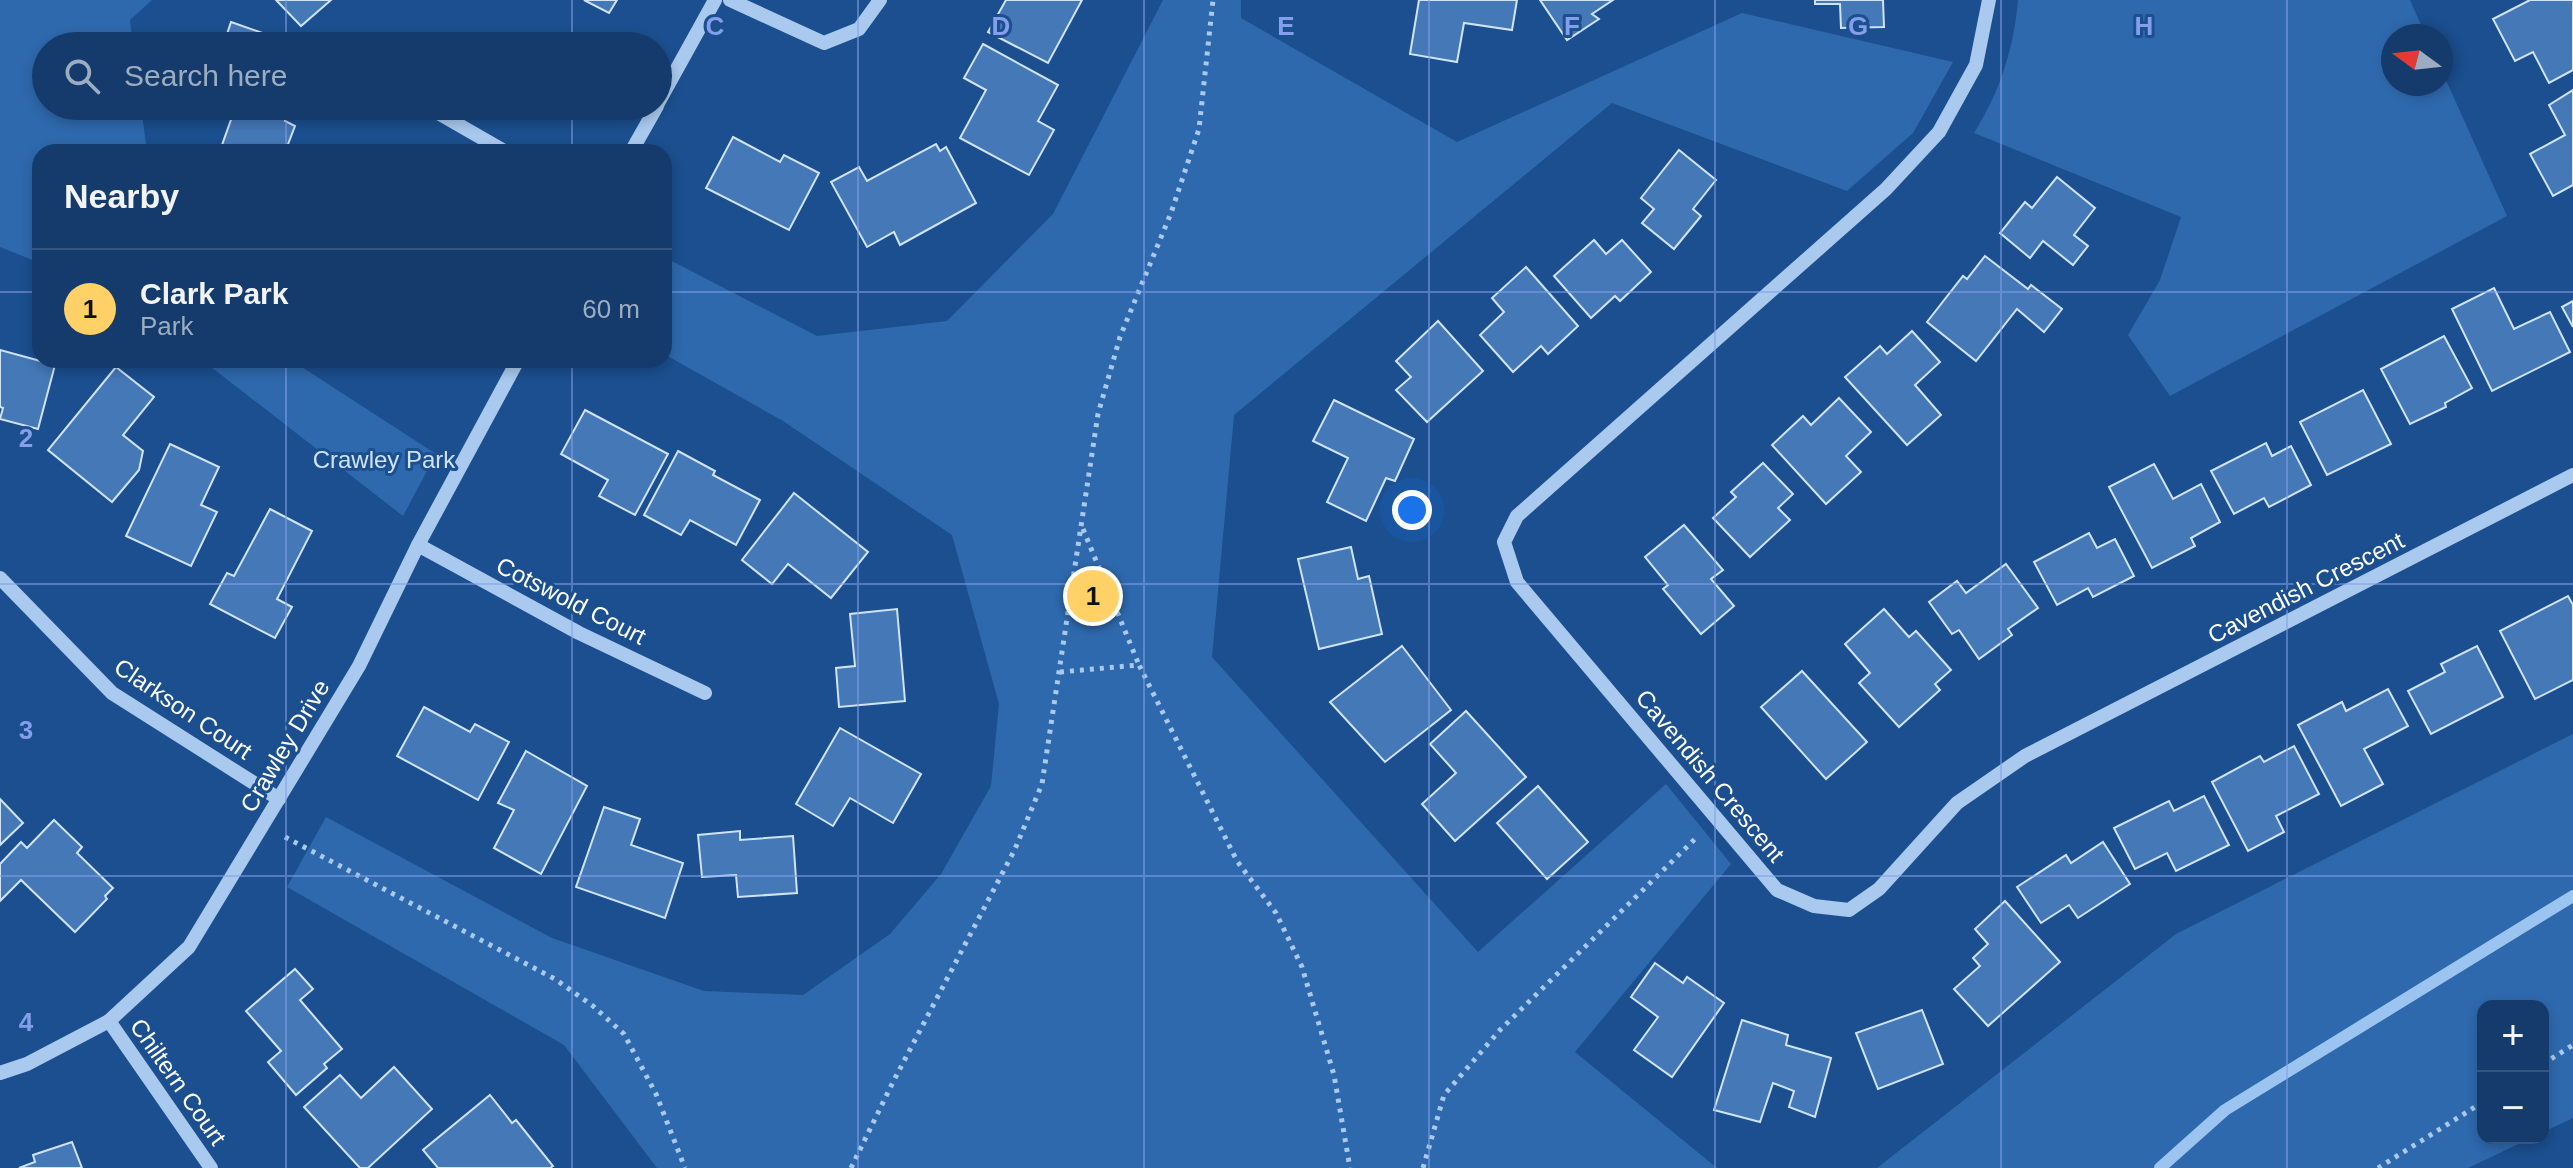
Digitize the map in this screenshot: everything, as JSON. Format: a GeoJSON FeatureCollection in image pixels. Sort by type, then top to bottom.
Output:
{"type":"FeatureCollection","features":[{"type":"Feature","properties":{"kind":"street"},"geometry":{"type":"LineString","coordinates":[[672,78],[715,0]]}},
{"type":"Feature","properties":{"kind":"street"},"geometry":{"type":"LineString","coordinates":[[730,0],[824,43],[859,29],[880,0]]}},
{"type":"Feature","properties":{"kind":"street","name":"Cavendish Crescent"},"geometry":{"type":"LineString","coordinates":[[1989,0],[1976,65],[1939,132],[1886,189],[1517,516],[1504,542],[1517,582],[1777,890],[1814,906],[1849,910],[1879,889],[1957,803],[2025,756],[2573,475]]}},
{"type":"Feature","properties":{"kind":"street"},"geometry":{"type":"LineString","coordinates":[[450,120],[492,144]]}},
{"type":"Feature","properties":{"kind":"street"},"geometry":{"type":"LineString","coordinates":[[635,144],[649,120]]}},
{"type":"Feature","properties":{"kind":"street","name":"Crawley Drive"},"geometry":{"type":"LineString","coordinates":[[0,1073],[27,1064],[109,1021],[189,947],[359,666],[418,545],[514,368]]}},
{"type":"Feature","properties":{"kind":"street","name":"Cotswold Court"},"geometry":{"type":"LineString","coordinates":[[418,545],[579,633],[705,693]]}},
{"type":"Feature","properties":{"kind":"street","name":"Clarkson Court"},"geometry":{"type":"LineString","coordinates":[[0,578],[112,693],[279,799]]}},
{"type":"Feature","properties":{"kind":"street","name":"Chiltern Court"},"geometry":{"type":"LineString","coordinates":[[109,1021],[211,1168]]}},
{"type":"Feature","properties":{"kind":"path"},"geometry":{"type":"LineString","coordinates":[[851,1168],[1015,849],[1042,784],[1098,414],[1120,337],[1171,213],[1199,129],[1213,0]]}},
{"type":"Feature","properties":{"kind":"path"},"geometry":{"type":"LineString","coordinates":[[1082,528],[1139,665],[1237,861],[1276,913],[1302,967],[1334,1075],[1350,1168]]}},
{"type":"Feature","properties":{"kind":"path"},"geometry":{"type":"LineString","coordinates":[[1060,672],[1139,665]]}},
{"type":"Feature","properties":{"kind":"path"},"geometry":{"type":"LineString","coordinates":[[1423,1168],[1444,1095],[1500,1030],[1717,817]]}},
{"type":"Feature","properties":{"kind":"path"},"geometry":{"type":"LineString","coordinates":[[263,826],[555,979],[593,1006],[624,1034],[656,1094],[685,1168]]}},
{"type":"Feature","properties":{"kind":"path"},"geometry":{"type":"LineString","coordinates":[[2549,1060],[2573,1045]]}},
{"type":"Feature","properties":{"kind":"path"},"geometry":{"type":"LineString","coordinates":[[2378,1168],[2477,1106]]}},
{"type":"Feature","properties":{"kind":"green space"},"geometry":{"type":"Polygon","coordinates":[[[0,0],[152,0],[130,20],[131,32],[32,32],[32,120],[143,120],[146,144],[32,144],[32,260],[0,247],[0,0]]]}},
{"type":"Feature","properties":{"kind":"green space"},"geometry":{"type":"Polygon","coordinates":[[[1163,0],[1241,0],[1241,18],[1457,142],[1742,13],[1953,62],[1913,133],[1847,191],[1612,103],[1234,415],[1212,657],[1478,952],[1666,784],[1731,864],[1575,1052],[1717,1168],[657,1168],[564,1045],[287,887],[326,817],[552,938],[704,991],[803,995],[890,934],[941,874],[991,786],[999,704],[952,535],[783,421],[672,359],[672,261],[817,336],[947,321],[1053,214],[1163,0]]]}},
{"type":"Feature","properties":{"kind":"green space"},"geometry":{"type":"Polygon","coordinates":[[[2018,0],[2410,0],[2421,24],[2381,24],[2381,96],[2453,96],[2507,216],[2170,396],[2128,335],[2160,280],[2181,217],[1974,133],[1991,102],[2013,35],[2018,0]]]}},
{"type":"Feature","properties":{"kind":"green space","name":"Crawley Park"},"geometry":{"type":"Polygon","coordinates":[[[212,368],[303,368],[436,454],[403,516],[212,368]]]}},
{"type":"Feature","properties":{"kind":"green space"},"geometry":{"type":"Polygon","coordinates":[[[2573,734],[2573,1118],[2549,1129],[2549,1000],[2477,1000],[2477,1144],[2518,1144],[2468,1168],[1877,1168],[2176,934],[2573,734]]]}},
{"type":"Feature","properties":{"kind":"building"},"geometry":{"type":"Polygon","coordinates":[[[276,0],[331,0],[301,26],[276,0]]]}},
{"type":"Feature","properties":{"kind":"building"},"geometry":{"type":"Polygon","coordinates":[[[584,0],[617,0],[609,13],[584,0]]]}},
{"type":"Feature","properties":{"kind":"building"},"geometry":{"type":"Polygon","coordinates":[[[1006,0],[1082,0],[1048,63],[988,32],[1006,0]]]}},
{"type":"Feature","properties":{"kind":"building"},"geometry":{"type":"Polygon","coordinates":[[[1419,0],[1517,0],[1512,30],[1464,23],[1457,62],[1410,54],[1419,0]]]}},
{"type":"Feature","properties":{"kind":"building"},"geometry":{"type":"Polygon","coordinates":[[[1540,0],[1613,0],[1592,14],[1599,19],[1567,40],[1540,0]]]}},
{"type":"Feature","properties":{"kind":"building"},"geometry":{"type":"Polygon","coordinates":[[[1815,0],[1883,0],[1884,27],[1841,28],[1840,4],[1815,4],[1815,0]]]}},
{"type":"Feature","properties":{"kind":"building"},"geometry":{"type":"Polygon","coordinates":[[[2530,0],[2573,0],[2573,70],[2549,83],[2533,52],[2515,61],[2493,19],[2530,0]]]}},
{"type":"Feature","properties":{"kind":"building"},"geometry":{"type":"Polygon","coordinates":[[[231,22],[260,32],[228,32],[231,22]]]}},
{"type":"Feature","properties":{"kind":"building"},"geometry":{"type":"Polygon","coordinates":[[[983,44],[1058,85],[1038,121],[1054,130],[1029,175],[960,138],[986,90],[964,78],[983,44]]]}},
{"type":"Feature","properties":{"kind":"building"},"geometry":{"type":"Polygon","coordinates":[[[2573,90],[2573,185],[2553,196],[2530,154],[2565,135],[2549,105],[2573,90]]]}},
{"type":"Feature","properties":{"kind":"building"},"geometry":{"type":"Polygon","coordinates":[[[231,120],[285,120],[295,126],[288,144],[222,144],[231,120]]]}},
{"type":"Feature","properties":{"kind":"building"},"geometry":{"type":"Polygon","coordinates":[[[733,137],[780,162],[784,155],[819,173],[789,230],[706,188],[733,137]]]}},
{"type":"Feature","properties":{"kind":"building"},"geometry":{"type":"Polygon","coordinates":[[[936,144],[940,151],[946,147],[976,203],[900,245],[894,232],[867,247],[831,182],[859,167],[867,181],[936,144]]]}},
{"type":"Feature","properties":{"kind":"building"},"geometry":{"type":"Polygon","coordinates":[[[1679,150],[1716,180],[1693,209],[1701,216],[1674,249],[1642,223],[1654,209],[1641,198],[1679,150]]]}},
{"type":"Feature","properties":{"kind":"building"},"geometry":{"type":"Polygon","coordinates":[[[2057,177],[2095,208],[2074,235],[2088,246],[2073,265],[2043,241],[2030,258],[2000,233],[2025,202],[2032,208],[2057,177]]]}},
{"type":"Feature","properties":{"kind":"building"},"geometry":{"type":"Polygon","coordinates":[[[1594,240],[1606,254],[1622,240],[1651,272],[1620,301],[1615,296],[1591,318],[1554,276],[1594,240]]]}},
{"type":"Feature","properties":{"kind":"building"},"geometry":{"type":"Polygon","coordinates":[[[1985,256],[2028,289],[2031,285],[2062,309],[2044,332],[2017,309],[1976,361],[1927,322],[1963,276],[1967,279],[1985,256]]]}},
{"type":"Feature","properties":{"kind":"building"},"geometry":{"type":"Polygon","coordinates":[[[1526,267],[1578,326],[1548,354],[1541,346],[1513,372],[1480,335],[1504,312],[1492,298],[1526,267]]]}},
{"type":"Feature","properties":{"kind":"building"},"geometry":{"type":"Polygon","coordinates":[[[2494,288],[2514,329],[2550,312],[2570,352],[2492,391],[2452,309],[2494,288]]]}},
{"type":"Feature","properties":{"kind":"building"},"geometry":{"type":"Polygon","coordinates":[[[2573,301],[2573,327],[2562,307],[2573,301]]]}},
{"type":"Feature","properties":{"kind":"building"},"geometry":{"type":"Polygon","coordinates":[[[1438,321],[1483,371],[1427,422],[1396,390],[1411,377],[1396,361],[1438,321]]]}},
{"type":"Feature","properties":{"kind":"building"},"geometry":{"type":"Polygon","coordinates":[[[1912,331],[1940,362],[1915,385],[1941,415],[1907,445],[1845,377],[1880,346],[1887,354],[1912,331]]]}},
{"type":"Feature","properties":{"kind":"building"},"geometry":{"type":"Polygon","coordinates":[[[2444,336],[2472,388],[2445,403],[2446,407],[2410,424],[2381,369],[2444,336]]]}},
{"type":"Feature","properties":{"kind":"building"},"geometry":{"type":"Polygon","coordinates":[[[0,350],[32,359],[32,368],[54,368],[38,429],[0,419],[3,408],[0,407],[0,350]]]}},
{"type":"Feature","properties":{"kind":"building"},"geometry":{"type":"Polygon","coordinates":[[[115,368],[154,397],[123,435],[143,451],[139,470],[112,502],[48,450],[115,368]]]}},
{"type":"Feature","properties":{"kind":"building"},"geometry":{"type":"Polygon","coordinates":[[[2363,390],[2391,444],[2327,475],[2300,422],[2363,390]]]}},
{"type":"Feature","properties":{"kind":"building"},"geometry":{"type":"Polygon","coordinates":[[[1839,398],[1871,432],[1846,456],[1861,472],[1826,504],[1772,445],[1803,416],[1811,425],[1839,398]]]}},
{"type":"Feature","properties":{"kind":"building"},"geometry":{"type":"Polygon","coordinates":[[[1334,400],[1414,439],[1395,481],[1386,478],[1366,521],[1327,502],[1348,458],[1313,441],[1334,400]]]}},
{"type":"Feature","properties":{"kind":"building"},"geometry":{"type":"Polygon","coordinates":[[[585,410],[668,454],[635,515],[599,496],[608,480],[561,454],[585,410]]]}},
{"type":"Feature","properties":{"kind":"building"},"geometry":{"type":"Polygon","coordinates":[[[2266,443],[2272,456],[2291,446],[2311,485],[2269,507],[2264,498],[2234,514],[2211,471],[2266,443]]]}},
{"type":"Feature","properties":{"kind":"building"},"geometry":{"type":"Polygon","coordinates":[[[170,444],[219,467],[201,505],[217,512],[191,566],[126,536],[170,444]]]}},
{"type":"Feature","properties":{"kind":"building"},"geometry":{"type":"Polygon","coordinates":[[[678,451],[715,471],[713,475],[760,500],[736,545],[690,520],[681,535],[644,515],[678,451]]]}},
{"type":"Feature","properties":{"kind":"building"},"geometry":{"type":"Polygon","coordinates":[[[1763,463],[1793,494],[1778,508],[1790,520],[1750,557],[1713,518],[1736,497],[1731,492],[1763,463]]]}},
{"type":"Feature","properties":{"kind":"building"},"geometry":{"type":"Polygon","coordinates":[[[2154,464],[2173,499],[2201,484],[2220,522],[2191,538],[2195,546],[2152,568],[2109,487],[2154,464]]]}},
{"type":"Feature","properties":{"kind":"building"},"geometry":{"type":"Polygon","coordinates":[[[794,493],[868,552],[831,598],[788,564],[772,584],[742,560],[794,493]]]}},
{"type":"Feature","properties":{"kind":"building"},"geometry":{"type":"Polygon","coordinates":[[[270,509],[312,531],[277,599],[292,607],[275,638],[210,604],[227,573],[234,576],[270,509]]]}},
{"type":"Feature","properties":{"kind":"building"},"geometry":{"type":"Polygon","coordinates":[[[1684,525],[1723,570],[1711,579],[1734,606],[1701,634],[1663,589],[1668,585],[1645,557],[1684,525]]]}},
{"type":"Feature","properties":{"kind":"building"},"geometry":{"type":"Polygon","coordinates":[[[2089,533],[2097,548],[2115,539],[2134,576],[2093,597],[2088,588],[2057,605],[2034,562],[2089,533]]]}},
{"type":"Feature","properties":{"kind":"building"},"geometry":{"type":"Polygon","coordinates":[[[1351,547],[1358,579],[1369,576],[1382,634],[1319,649],[1298,559],[1351,547]]]}},
{"type":"Feature","properties":{"kind":"building"},"geometry":{"type":"Polygon","coordinates":[[[2006,564],[2038,608],[2008,629],[2012,635],[1979,659],[1959,630],[1952,634],[1929,602],[1957,581],[1966,593],[2006,564]]]}},
{"type":"Feature","properties":{"kind":"building"},"geometry":{"type":"Polygon","coordinates":[[[2568,596],[2573,605],[2573,680],[2535,699],[2500,631],[2568,596]]]}},
{"type":"Feature","properties":{"kind":"building"},"geometry":{"type":"Polygon","coordinates":[[[897,609],[905,701],[839,707],[836,668],[855,666],[850,614],[897,609]]]}},
{"type":"Feature","properties":{"kind":"building"},"geometry":{"type":"Polygon","coordinates":[[[1884,609],[1909,637],[1916,631],[1951,670],[1935,684],[1940,690],[1899,727],[1859,683],[1870,673],[1845,644],[1884,609]]]}},
{"type":"Feature","properties":{"kind":"building"},"geometry":{"type":"Polygon","coordinates":[[[1402,646],[1451,710],[1385,762],[1330,702],[1402,646]]]}},
{"type":"Feature","properties":{"kind":"building"},"geometry":{"type":"Polygon","coordinates":[[[2477,646],[2503,697],[2431,734],[2408,691],[2445,672],[2441,664],[2477,646]]]}},
{"type":"Feature","properties":{"kind":"building"},"geometry":{"type":"Polygon","coordinates":[[[1802,671],[1867,742],[1826,779],[1761,707],[1802,671]]]}},
{"type":"Feature","properties":{"kind":"building"},"geometry":{"type":"Polygon","coordinates":[[[2388,689],[2408,726],[2364,749],[2383,784],[2341,806],[2298,725],[2342,702],[2346,711],[2388,689]]]}},
{"type":"Feature","properties":{"kind":"building"},"geometry":{"type":"Polygon","coordinates":[[[424,707],[470,732],[475,724],[509,742],[478,800],[397,756],[424,707]]]}},
{"type":"Feature","properties":{"kind":"building"},"geometry":{"type":"Polygon","coordinates":[[[1466,711],[1526,777],[1455,841],[1422,804],[1456,773],[1430,744],[1466,711]]]}},
{"type":"Feature","properties":{"kind":"building"},"geometry":{"type":"Polygon","coordinates":[[[840,728],[921,774],[893,823],[850,798],[833,826],[796,804],[840,728]]]}},
{"type":"Feature","properties":{"kind":"building"},"geometry":{"type":"Polygon","coordinates":[[[2294,746],[2319,794],[2276,816],[2284,832],[2248,851],[2212,782],[2260,756],[2264,762],[2294,746]]]}},
{"type":"Feature","properties":{"kind":"building"},"geometry":{"type":"Polygon","coordinates":[[[526,751],[587,786],[541,874],[494,848],[514,810],[498,803],[526,751]]]}},
{"type":"Feature","properties":{"kind":"building"},"geometry":{"type":"Polygon","coordinates":[[[1538,786],[1588,842],[1547,879],[1497,823],[1538,786]]]}},
{"type":"Feature","properties":{"kind":"building"},"geometry":{"type":"Polygon","coordinates":[[[2204,796],[2229,845],[2176,871],[2167,853],[2135,869],[2114,828],[2169,801],[2174,811],[2204,796]]]}},
{"type":"Feature","properties":{"kind":"building"},"geometry":{"type":"Polygon","coordinates":[[[0,799],[23,823],[0,845],[0,799]]]}},
{"type":"Feature","properties":{"kind":"building"},"geometry":{"type":"Polygon","coordinates":[[[604,807],[640,819],[631,845],[683,863],[665,918],[576,887],[604,807]]]}},
{"type":"Feature","properties":{"kind":"building"},"geometry":{"type":"Polygon","coordinates":[[[54,820],[82,847],[77,853],[113,888],[105,896],[107,899],[75,932],[21,880],[0,901],[0,864],[21,842],[27,848],[54,820]]]}},
{"type":"Feature","properties":{"kind":"building"},"geometry":{"type":"Polygon","coordinates":[[[740,831],[740,840],[793,836],[797,893],[738,897],[736,875],[702,877],[698,835],[740,831]]]}},
{"type":"Feature","properties":{"kind":"building"},"geometry":{"type":"Polygon","coordinates":[[[2103,842],[2130,884],[2078,918],[2069,905],[2041,923],[2017,887],[2066,855],[2071,863],[2103,842]]]}},
{"type":"Feature","properties":{"kind":"building"},"geometry":{"type":"Polygon","coordinates":[[[2005,901],[2060,962],[1988,1026],[1954,989],[1980,966],[1973,958],[1988,944],[1975,929],[2005,901]]]}},
{"type":"Feature","properties":{"kind":"building"},"geometry":{"type":"Polygon","coordinates":[[[1655,963],[1683,983],[1687,977],[1724,1003],[1672,1077],[1634,1050],[1658,1017],[1631,997],[1655,963]]]}},
{"type":"Feature","properties":{"kind":"building"},"geometry":{"type":"Polygon","coordinates":[[[295,969],[313,989],[300,1000],[342,1049],[324,1064],[327,1068],[296,1095],[268,1062],[281,1051],[246,1011],[295,969]]]}},
{"type":"Feature","properties":{"kind":"building"},"geometry":{"type":"Polygon","coordinates":[[[1922,1010],[1943,1064],[1878,1089],[1856,1033],[1922,1010]]]}},
{"type":"Feature","properties":{"kind":"building"},"geometry":{"type":"Polygon","coordinates":[[[1742,1020],[1788,1035],[1786,1045],[1831,1058],[1815,1117],[1789,1107],[1794,1091],[1773,1083],[1760,1122],[1714,1110],[1742,1020]]]}},
{"type":"Feature","properties":{"kind":"building"},"geometry":{"type":"Polygon","coordinates":[[[394,1067],[432,1109],[368,1168],[360,1168],[304,1107],[340,1075],[361,1098],[394,1067]]]}},
{"type":"Feature","properties":{"kind":"building"},"geometry":{"type":"Polygon","coordinates":[[[490,1095],[512,1123],[516,1120],[553,1166],[438,1168],[423,1150],[490,1095]]]}},
{"type":"Feature","properties":{"kind":"building"},"geometry":{"type":"Polygon","coordinates":[[[72,1142],[82,1168],[19,1168],[35,1162],[33,1155],[72,1142]]]}},
{"type":"Feature","properties":{"kind":"waterway"},"geometry":{"type":"LineString","coordinates":[[2160,1168],[2225,1110],[2573,896]]}},
{"type":"Feature","properties":{"kind":"place","name":"Clark Park"},"geometry":{"type":"Point","coordinates":[1093,596]}}]}
